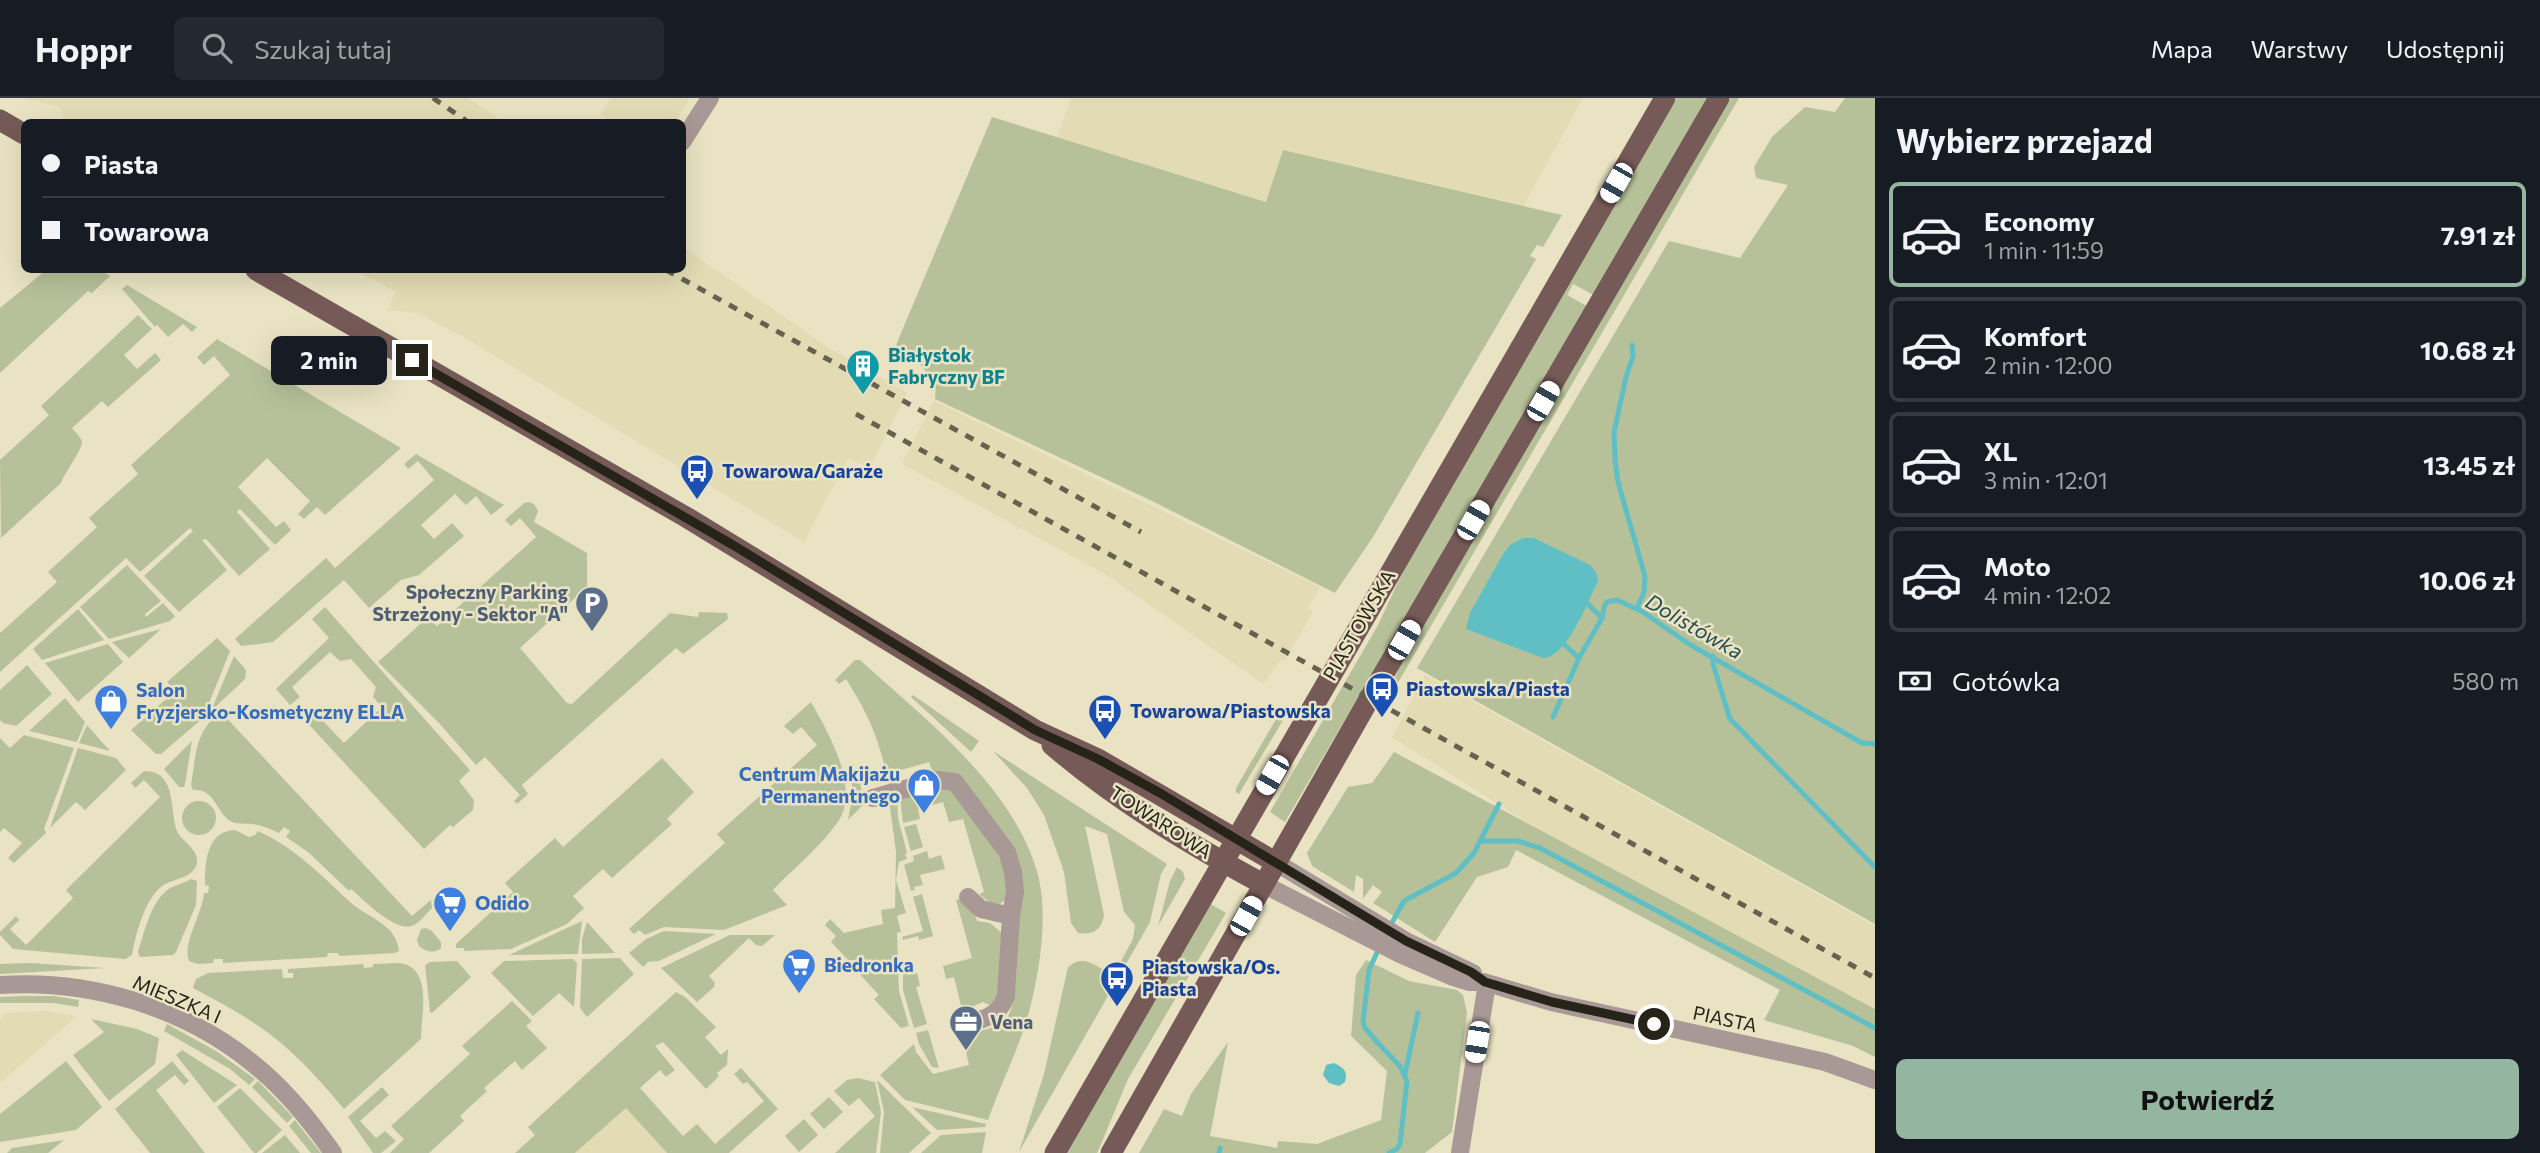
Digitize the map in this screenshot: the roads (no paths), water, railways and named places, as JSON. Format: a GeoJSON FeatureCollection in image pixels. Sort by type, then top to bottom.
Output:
{"type":"FeatureCollection","features":[{"type":"Feature","properties":{"kind":"main road","name":"PIASTOWSKA"},"geometry":{"type":"LineString","coordinates":[[1055,1153],[1665,98]]}},
{"type":"Feature","properties":{"kind":"main road"},"geometry":{"type":"LineString","coordinates":[[1111,1153],[1275,862],[1719,98]]}},
{"type":"Feature","properties":{"kind":"main road"},"geometry":{"type":"LineString","coordinates":[[0,120],[21,132]]}},
{"type":"Feature","properties":{"kind":"main road","name":"TOWAROWA"},"geometry":{"type":"LineString","coordinates":[[261,273],[698,524],[1035,730],[1098,759],[1160,793],[1275,862]]}},
{"type":"Feature","properties":{"kind":"main road","name":"TOWAROWA"},"geometry":{"type":"LineString","coordinates":[[1035,730],[1076,765],[1146,814],[1222,862],[1263,884]]}},
{"type":"Feature","properties":{"kind":"main road"},"geometry":{"type":"LineString","coordinates":[[1146,814],[1161,807],[1160,793]]}},
{"type":"Feature","properties":{"kind":"street"},"geometry":{"type":"LineString","coordinates":[[686,136],[710,98]]}},
{"type":"Feature","properties":{"kind":"street"},"geometry":{"type":"LineString","coordinates":[[873,798],[937,780],[955,782],[1007,852],[1015,892],[1006,996],[1003,1005],[988,1018],[965,1024]]}},
{"type":"Feature","properties":{"kind":"street","name":"PIASTA"},"geometry":{"type":"LineString","coordinates":[[1275,862],[1370,929]]}},
{"type":"Feature","properties":{"kind":"street","name":"PIASTA"},"geometry":{"type":"LineString","coordinates":[[1263,884],[1370,929],[1403,947],[1471,972],[1486,982],[1552,1002],[1825,1062],[1875,1080]]}},
{"type":"Feature","properties":{"kind":"street"},"geometry":{"type":"LineString","coordinates":[[968,897],[981,909],[1011,916]]}},
{"type":"Feature","properties":{"kind":"street"},"geometry":{"type":"LineString","coordinates":[[1460,1153],[1486,982]]}},
{"type":"Feature","properties":{"kind":"street","name":"MIESZKA I"},"geometry":{"type":"LineString","coordinates":[[0,985],[48,985],[106,993],[167,1013],[200,1028],[240,1053],[264,1073],[292,1101],[333,1153]]}},
{"type":"Feature","properties":{"kind":"water"},"geometry":{"type":"Polygon","coordinates":[[[1523,538],[1534,538],[1590,565],[1596,572],[1598,581],[1568,639],[1552,656],[1543,658],[1466,629],[1470,613],[1503,554],[1510,545],[1523,538]]]}},
{"type":"Feature","properties":{"kind":"water"},"geometry":{"type":"Polygon","coordinates":[[[1334,1063],[1345,1072],[1345,1082],[1339,1086],[1329,1083],[1323,1075],[1326,1065],[1334,1063]]]}},
{"type":"Feature","properties":{"kind":"waterway"},"geometry":{"type":"LineString","coordinates":[[1632,345],[1633,356],[1614,432],[1618,482],[1645,576],[1644,592],[1637,608]]}},
{"type":"Feature","properties":{"kind":"waterway","name":"Dolistówka"},"geometry":{"type":"LineString","coordinates":[[1553,717],[1579,658],[1602,618],[1604,607],[1607,602],[1617,600],[1643,612],[1689,644],[1862,743],[1875,744]]}},
{"type":"Feature","properties":{"kind":"waterway"},"geometry":{"type":"LineString","coordinates":[[1587,603],[1602,618]]}},
{"type":"Feature","properties":{"kind":"waterway"},"geometry":{"type":"LineString","coordinates":[[1565,645],[1579,658]]}},
{"type":"Feature","properties":{"kind":"waterway"},"geometry":{"type":"LineString","coordinates":[[1713,656],[1730,719],[1875,867]]}},
{"type":"Feature","properties":{"kind":"waterway","name":"Dolistówka"},"geometry":{"type":"LineString","coordinates":[[1389,928],[1404,901],[1456,873],[1474,853],[1499,804]]}},
{"type":"Feature","properties":{"kind":"waterway"},"geometry":{"type":"LineString","coordinates":[[1480,841],[1518,841],[1540,848],[1875,1028]]}},
{"type":"Feature","properties":{"kind":"waterway","name":"Dolistówka"},"geometry":{"type":"LineString","coordinates":[[1380,946],[1369,970],[1363,1022],[1365,1028],[1400,1066],[1407,1081],[1400,1144],[1389,1153]]}},
{"type":"Feature","properties":{"kind":"waterway"},"geometry":{"type":"LineString","coordinates":[[1405,1074],[1418,1013]]}},
{"type":"Feature","properties":{"kind":"waterway"},"geometry":{"type":"LineString","coordinates":[[1219,1153],[1220,1148]]}},
{"type":"Feature","properties":{"kind":"railway"},"geometry":{"type":"LineString","coordinates":[[433,98],[464,119]]}},
{"type":"Feature","properties":{"kind":"railway"},"geometry":{"type":"LineString","coordinates":[[671,273],[1141,532]]}},
{"type":"Feature","properties":{"kind":"railway"},"geometry":{"type":"LineString","coordinates":[[856,414],[1875,978]]}},
{"type":"Feature","properties":{"kind":"place","name":"Białystok Fabryczny BF"},"geometry":{"type":"Point","coordinates":[863,396]}},
{"type":"Feature","properties":{"kind":"place","name":"Towarowa/Garaże"},"geometry":{"type":"Point","coordinates":[697,501]}},
{"type":"Feature","properties":{"kind":"place","name":"Społeczny Parking Strzeżony - Sektor \"A\""},"geometry":{"type":"Point","coordinates":[592,633]}},
{"type":"Feature","properties":{"kind":"place","name":"Piastowska/Piasta"},"geometry":{"type":"Point","coordinates":[1382,719]}},
{"type":"Feature","properties":{"kind":"place","name":"Salon Fryzjersko-Kosmetyczny ELLA"},"geometry":{"type":"Point","coordinates":[111,731]}},
{"type":"Feature","properties":{"kind":"place","name":"Towarowa/Piastowska"},"geometry":{"type":"Point","coordinates":[1105,741]}},
{"type":"Feature","properties":{"kind":"place","name":"Centrum Makijażu Permanentnego"},"geometry":{"type":"Point","coordinates":[924,815]}},
{"type":"Feature","properties":{"kind":"place","name":"Odido"},"geometry":{"type":"Point","coordinates":[450,933]}},
{"type":"Feature","properties":{"kind":"place","name":"Biedronka"},"geometry":{"type":"Point","coordinates":[799,995]}},
{"type":"Feature","properties":{"kind":"place","name":"Piastowska/Os. Piasta"},"geometry":{"type":"Point","coordinates":[1117,1008]}},
{"type":"Feature","properties":{"kind":"place","name":"Vena"},"geometry":{"type":"Point","coordinates":[966,1052]}}]}
